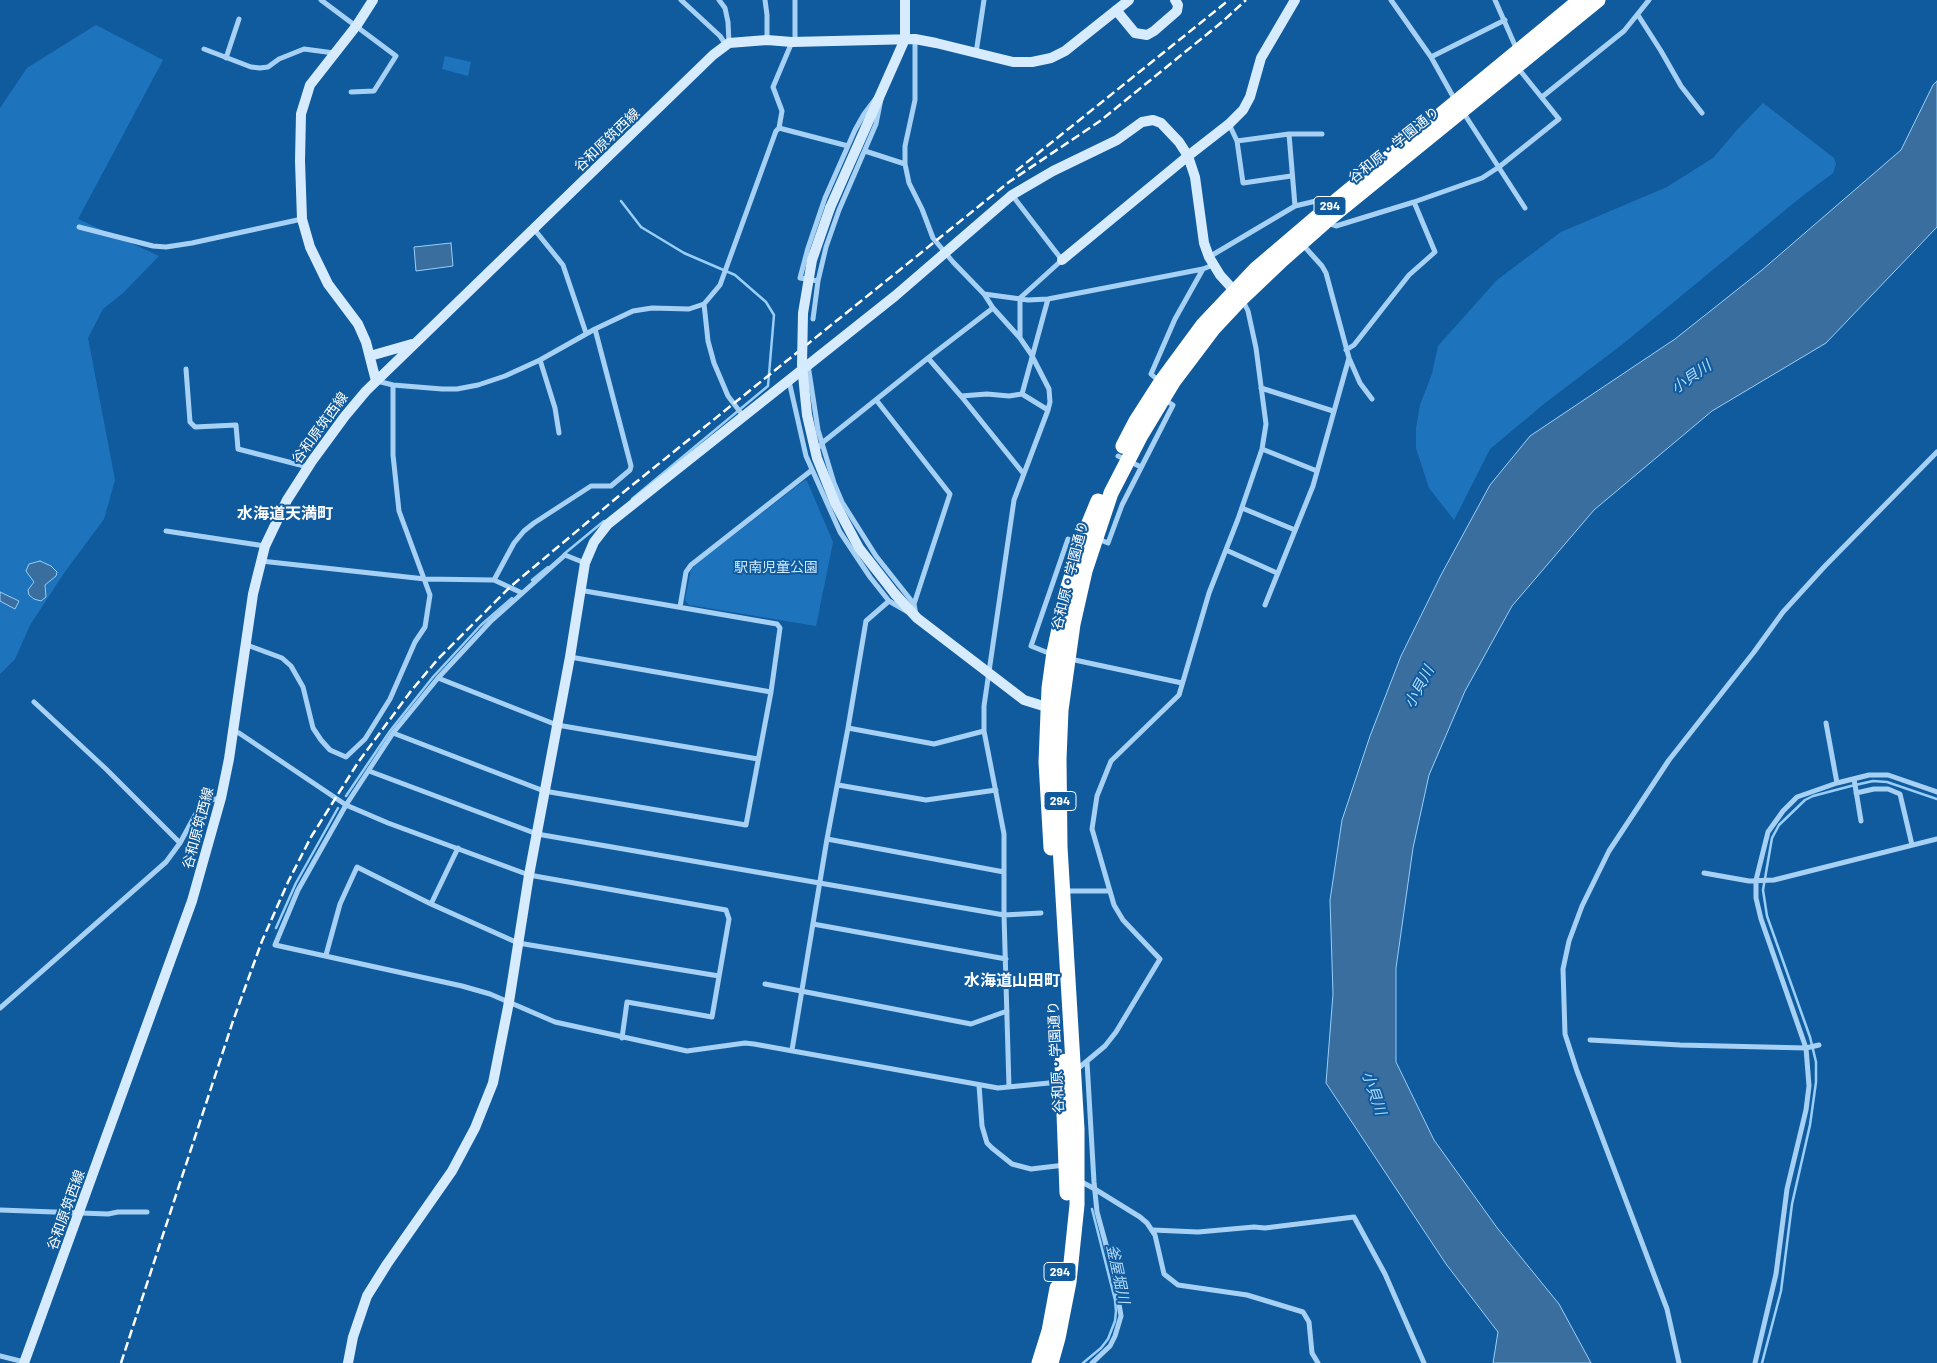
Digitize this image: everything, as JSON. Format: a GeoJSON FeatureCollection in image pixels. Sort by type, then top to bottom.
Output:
{"type":"FeatureCollection","features":[{"type":"Feature","properties":{"kind":"highway","name":"谷和原・学園通り"},"geometry":{"type":"LineString","coordinates":[[1068,1075],[1046,762],[1061,657],[1068,587],[1088,541],[1100,494],[1128,461],[1163,398],[1238,294],[1291,238],[1325,216],[1459,107],[1517,59],[1580,0]]}},
{"type":"Feature","properties":{"kind":"highway","name":"谷和原・学園通り"},"geometry":{"type":"LineString","coordinates":[[1517,59],[1598,0]]}},
{"type":"Feature","properties":{"kind":"highway","name":"谷和原・学園通り"},"geometry":{"type":"LineString","coordinates":[[1128,461],[1136,421],[1161,382],[1203,325],[1301,243],[1325,216]]}},
{"type":"Feature","properties":{"kind":"highway","name":"谷和原・学園通り"},"geometry":{"type":"LineString","coordinates":[[1051,1363],[1069,1282],[1076,1222],[1068,1075],[1059,759],[1054,709]]}},
{"type":"Feature","properties":{"kind":"highway","name":"谷和原・学園通り"},"geometry":{"type":"LineString","coordinates":[[1039,1363],[1049,1331],[1058,1283],[1072,1172]]}},
{"type":"Feature","properties":{"kind":"street"},"geometry":{"type":"LineString","coordinates":[[373,0],[355,27],[310,85],[301,114],[302,219],[315,261],[328,284],[358,324],[370,356],[373,375],[376,381],[393,385],[457,389],[478,385],[505,376],[540,360],[586,333],[625,314],[641,309],[688,309],[704,304],[720,285],[776,131],[780,128],[782,111],[773,87],[793,42],[795,0]]}},
{"type":"Feature","properties":{"kind":"street"},"geometry":{"type":"LineString","coordinates":[[681,0],[728,44]]}},
{"type":"Feature","properties":{"kind":"street"},"geometry":{"type":"LineString","coordinates":[[719,0],[725,8],[728,22],[728,44]]}},
{"type":"Feature","properties":{"kind":"street"},"geometry":{"type":"LineString","coordinates":[[765,0],[767,40]]}},
{"type":"Feature","properties":{"kind":"street"},"geometry":{"type":"LineString","coordinates":[[905,0],[915,100],[905,146],[909,183],[922,209],[930,234],[984,294],[993,308],[1020,338],[1031,354],[1049,389],[1050,402],[1048,410],[1014,500],[984,706],[984,730],[1004,834],[1004,915],[1009,1087]]}},
{"type":"Feature","properties":{"kind":"street"},"geometry":{"type":"LineString","coordinates":[[976,52],[984,0]]}},
{"type":"Feature","properties":{"kind":"street"},"geometry":{"type":"LineString","coordinates":[[728,44],[767,40],[793,42],[910,39],[976,52],[1014,62],[1042,61],[1065,51],[1129,0]]}},
{"type":"Feature","properties":{"kind":"street"},"geometry":{"type":"LineString","coordinates":[[1116,10],[1135,33],[1146,35],[1154,31],[1177,11],[1178,5],[1175,0]]}},
{"type":"Feature","properties":{"kind":"street"},"geometry":{"type":"LineString","coordinates":[[1020,338],[1020,298],[1062,260],[1229,124],[1243,110],[1250,97],[1261,58],[1295,0]]}},
{"type":"Feature","properties":{"kind":"street"},"geometry":{"type":"LineString","coordinates":[[1391,0],[1431,57],[1459,107],[1525,208]]}},
{"type":"Feature","properties":{"kind":"street"},"geometry":{"type":"LineString","coordinates":[[984,294],[1028,300],[1048,299],[1208,264],[1295,206],[1316,202],[1325,216],[1336,226],[1414,202],[1482,178],[1499,167],[1559,119],[1517,59],[1495,0]]}},
{"type":"Feature","properties":{"kind":"street"},"geometry":{"type":"LineString","coordinates":[[1542,97],[1624,31],[1649,0]]}},
{"type":"Feature","properties":{"kind":"street"},"geometry":{"type":"LineString","coordinates":[[325,1],[355,27],[396,56],[374,91],[351,92]]}},
{"type":"Feature","properties":{"kind":"street"},"geometry":{"type":"LineString","coordinates":[[1638,14],[1681,86],[1702,113]]}},
{"type":"Feature","properties":{"kind":"street"},"geometry":{"type":"LineString","coordinates":[[226,58],[239,19]]}},
{"type":"Feature","properties":{"kind":"street"},"geometry":{"type":"LineString","coordinates":[[1431,57],[1504,20]]}},
{"type":"Feature","properties":{"kind":"street"},"geometry":{"type":"LineString","coordinates":[[892,597],[859,548],[838,510],[817,458],[807,415],[802,365],[803,313],[812,260],[830,208],[883,89],[910,39]]}},
{"type":"Feature","properties":{"kind":"street","name":"谷和原筑西線"},"geometry":{"type":"LineString","coordinates":[[25,1363],[192,901],[221,798],[234,732],[253,594],[266,546],[281,511],[308,467],[344,416],[376,381],[582,184],[713,55],[728,44]]}},
{"type":"Feature","properties":{"kind":"street"},"geometry":{"type":"LineString","coordinates":[[204,50],[251,68],[268,67],[280,59],[304,49],[334,53]]}},
{"type":"Feature","properties":{"kind":"street"},"geometry":{"type":"LineString","coordinates":[[818,281],[800,278],[818,214],[864,114],[883,89]]}},
{"type":"Feature","properties":{"kind":"street"},"geometry":{"type":"LineString","coordinates":[[813,319],[818,281],[832,228],[876,124],[883,89]]}},
{"type":"Feature","properties":{"kind":"street"},"geometry":{"type":"LineString","coordinates":[[348,1363],[354,1330],[367,1296],[452,1171],[475,1128],[492,1083],[510,1002],[528,875],[558,725],[579,590],[585,562],[594,542],[608,524],[946,254],[1012,195],[1053,171],[1117,140],[1147,120],[1157,120],[1162,123],[1179,142],[1188,156],[1195,177],[1208,264],[1238,294],[1248,311],[1256,348],[1266,424],[1262,449],[1242,508],[1209,593],[1179,694],[1111,761],[1097,796],[1092,829],[1114,905],[1123,920],[1160,959],[1116,1032],[1105,1046],[1087,1062],[1068,1075],[1049,1083],[998,1088],[745,1043],[686,1051],[555,1022],[510,1002],[490,994],[462,986],[275,945],[298,890],[346,805],[393,733],[438,678],[490,622],[522,593],[565,555],[585,562]]}},
{"type":"Feature","properties":{"kind":"street"},"geometry":{"type":"LineString","coordinates":[[1229,124],[1237,141],[1243,183],[1292,176]]}},
{"type":"Feature","properties":{"kind":"street"},"geometry":{"type":"LineString","coordinates":[[780,128],[848,146]]}},
{"type":"Feature","properties":{"kind":"street"},"geometry":{"type":"LineString","coordinates":[[1237,141],[1289,134],[1322,134]]}},
{"type":"Feature","properties":{"kind":"street"},"geometry":{"type":"LineString","coordinates":[[1289,134],[1295,206]]}},
{"type":"Feature","properties":{"kind":"street"},"geometry":{"type":"LineString","coordinates":[[865,150],[906,164]]}},
{"type":"Feature","properties":{"kind":"street"},"geometry":{"type":"LineString","coordinates":[[1012,195],[1062,260]]}},
{"type":"Feature","properties":{"kind":"street"},"geometry":{"type":"LineString","coordinates":[[1346,350],[1354,345],[1410,275],[1434,252],[1414,202]]}},
{"type":"Feature","properties":{"kind":"street"},"geometry":{"type":"LineString","coordinates":[[79,227],[153,246],[166,247],[302,219]]}},
{"type":"Feature","properties":{"kind":"street"},"geometry":{"type":"LineString","coordinates":[[534,228],[563,265],[586,333]]}},
{"type":"Feature","properties":{"kind":"street"},"geometry":{"type":"LineString","coordinates":[[1301,243],[1322,266],[1326,274],[1348,358],[1360,382],[1372,399]]}},
{"type":"Feature","properties":{"kind":"street"},"geometry":{"type":"LineString","coordinates":[[1161,382],[1151,374],[1175,319],[1208,264]]}},
{"type":"Feature","properties":{"kind":"street"},"geometry":{"type":"LineString","coordinates":[[1022,394],[1031,354],[1048,299]]}},
{"type":"Feature","properties":{"kind":"street"},"geometry":{"type":"LineString","coordinates":[[704,304],[708,341],[714,362],[728,396],[744,417]]}},
{"type":"Feature","properties":{"kind":"street"},"geometry":{"type":"LineString","coordinates":[[809,463],[822,444],[993,308]]}},
{"type":"Feature","properties":{"kind":"street"},"geometry":{"type":"LineString","coordinates":[[494,580],[514,544],[524,531],[591,486],[610,486],[630,470],[631,466],[595,329]]}},
{"type":"Feature","properties":{"kind":"street"},"geometry":{"type":"LineString","coordinates":[[370,356],[401,349],[417,343]]}},
{"type":"Feature","properties":{"kind":"street"},"geometry":{"type":"LineString","coordinates":[[928,358],[1023,473]]}},
{"type":"Feature","properties":{"kind":"street"},"geometry":{"type":"LineString","coordinates":[[1265,605],[1313,486],[1348,358]]}},
{"type":"Feature","properties":{"kind":"street"},"geometry":{"type":"LineString","coordinates":[[540,360],[555,408],[559,433]]}},
{"type":"Feature","properties":{"kind":"street"},"geometry":{"type":"LineString","coordinates":[[808,365],[814,408],[822,444],[837,490],[859,531],[914,604],[917,618]]}},
{"type":"Feature","properties":{"kind":"street"},"geometry":{"type":"LineString","coordinates":[[186,369],[190,422],[195,427],[236,425],[238,449],[308,467]]}},
{"type":"Feature","properties":{"kind":"street"},"geometry":{"type":"LineString","coordinates":[[789,381],[801,438],[809,463],[842,536],[870,578],[917,618],[1024,700],[1054,709]]}},
{"type":"Feature","properties":{"kind":"street"},"geometry":{"type":"LineString","coordinates":[[247,645],[282,658],[290,666],[303,687],[313,728],[330,750],[346,757],[365,739],[390,699],[415,642],[425,627],[430,595],[402,522],[398,504],[392,427],[393,385]]}},
{"type":"Feature","properties":{"kind":"street"},"geometry":{"type":"LineString","coordinates":[[1261,388],[1333,411]]}},
{"type":"Feature","properties":{"kind":"street"},"geometry":{"type":"LineString","coordinates":[[961,396],[987,394],[1009,396],[1022,394],[1048,410]]}},
{"type":"Feature","properties":{"kind":"street"},"geometry":{"type":"LineString","coordinates":[[877,401],[950,494],[914,604]]}},
{"type":"Feature","properties":{"kind":"street"},"geometry":{"type":"LineString","coordinates":[[1262,449],[1317,472]]}},
{"type":"Feature","properties":{"kind":"street"},"geometry":{"type":"LineString","coordinates":[[1679,1363],[1667,1309],[1577,1071],[1566,1034],[1563,969],[1569,941],[1582,906],[1609,851],[1669,760],[1783,612],[1825,566],[1937,452]]}},
{"type":"Feature","properties":{"kind":"street"},"geometry":{"type":"LineString","coordinates":[[1128,461],[1122,505],[1108,543],[1068,539],[1031,646],[1061,657],[1182,683]]}},
{"type":"Feature","properties":{"kind":"street"},"geometry":{"type":"LineString","coordinates":[[680,607],[686,572],[691,565],[812,470]]}},
{"type":"Feature","properties":{"kind":"street"},"geometry":{"type":"LineString","coordinates":[[1242,508],[1294,530]]}},
{"type":"Feature","properties":{"kind":"street"},"geometry":{"type":"LineString","coordinates":[[166,531],[266,546]]}},
{"type":"Feature","properties":{"kind":"street"},"geometry":{"type":"LineString","coordinates":[[1226,550],[1277,573]]}},
{"type":"Feature","properties":{"kind":"street"},"geometry":{"type":"LineString","coordinates":[[261,561],[425,579],[494,580],[522,593]]}},
{"type":"Feature","properties":{"kind":"street"},"geometry":{"type":"LineString","coordinates":[[393,733],[544,791],[746,825],[771,692],[780,628],[777,624],[579,590]]}},
{"type":"Feature","properties":{"kind":"street"},"geometry":{"type":"LineString","coordinates":[[792,1050],[866,621],[892,597]]}},
{"type":"Feature","properties":{"kind":"street"},"geometry":{"type":"LineString","coordinates":[[570,657],[771,692]]}},
{"type":"Feature","properties":{"kind":"street"},"geometry":{"type":"LineString","coordinates":[[438,678],[558,725],[758,759]]}},
{"type":"Feature","properties":{"kind":"street"},"geometry":{"type":"LineString","coordinates":[[34,702],[106,769],[180,843]]}},
{"type":"Feature","properties":{"kind":"street"},"geometry":{"type":"LineString","coordinates":[[1826,722],[1837,783]]}},
{"type":"Feature","properties":{"kind":"street"},"geometry":{"type":"LineString","coordinates":[[848,728],[934,744],[984,730]]}},
{"type":"Feature","properties":{"kind":"street"},"geometry":{"type":"LineString","coordinates":[[234,732],[239,733],[346,805],[388,823],[528,875],[726,910],[729,918],[712,1017],[628,1002],[622,1038]]}},
{"type":"Feature","properties":{"kind":"street"},"geometry":{"type":"LineString","coordinates":[[369,771],[537,834],[1004,915],[1041,913]]}},
{"type":"Feature","properties":{"kind":"street"},"geometry":{"type":"LineString","coordinates":[[1755,1363],[1774,1288],[1787,1188],[1806,1110],[1809,1086],[1808,1047],[1761,919],[1756,898],[1768,832],[1783,811],[1797,797],[1837,783],[1869,775],[1888,775],[1937,792]]}},
{"type":"Feature","properties":{"kind":"street"},"geometry":{"type":"LineString","coordinates":[[1854,779],[1861,822]]}},
{"type":"Feature","properties":{"kind":"street"},"geometry":{"type":"LineString","coordinates":[[838,785],[926,800],[996,790]]}},
{"type":"Feature","properties":{"kind":"street"},"geometry":{"type":"LineString","coordinates":[[1855,792],[1888,789],[1900,794],[1912,845]]}},
{"type":"Feature","properties":{"kind":"street"},"geometry":{"type":"LineString","coordinates":[[0,1008],[169,858],[180,843],[199,808],[210,800],[221,798]]}},
{"type":"Feature","properties":{"kind":"street"},"geometry":{"type":"LineString","coordinates":[[827,839],[1004,872]]}},
{"type":"Feature","properties":{"kind":"street"},"geometry":{"type":"LineString","coordinates":[[1704,873],[1749,881],[1774,880],[1937,839]]}},
{"type":"Feature","properties":{"kind":"street"},"geometry":{"type":"LineString","coordinates":[[431,904],[458,848]]}},
{"type":"Feature","properties":{"kind":"street"},"geometry":{"type":"LineString","coordinates":[[326,955],[340,904],[357,867],[431,904],[518,943],[719,976]]}},
{"type":"Feature","properties":{"kind":"street"},"geometry":{"type":"LineString","coordinates":[[1063,891],[1110,891]]}},
{"type":"Feature","properties":{"kind":"street"},"geometry":{"type":"LineString","coordinates":[[813,924],[1006,959]]}},
{"type":"Feature","properties":{"kind":"street"},"geometry":{"type":"LineString","coordinates":[[765,984],[971,1024],[1007,1011]]}},
{"type":"Feature","properties":{"kind":"street"},"geometry":{"type":"LineString","coordinates":[[1590,1040],[1680,1045],[1808,1047],[1818,1045]]}},
{"type":"Feature","properties":{"kind":"street"},"geometry":{"type":"LineString","coordinates":[[1087,1062],[1097,1212],[1114,1274],[1121,1316],[1110,1346],[1092,1363]]}},
{"type":"Feature","properties":{"kind":"street"},"geometry":{"type":"LineString","coordinates":[[979,1085],[982,1126],[987,1143],[992,1148],[1012,1164],[1032,1169],[1072,1172],[1140,1217],[1153,1230],[1164,1274],[1178,1285],[1247,1295],[1303,1312],[1309,1322],[1312,1353],[1318,1363]]}},
{"type":"Feature","properties":{"kind":"street"},"geometry":{"type":"LineString","coordinates":[[0,1210],[79,1214],[147,1212]]}},
{"type":"Feature","properties":{"kind":"street"},"geometry":{"type":"LineString","coordinates":[[1153,1230],[1198,1232],[1254,1227],[1265,1228],[1354,1216],[1386,1274],[1424,1363]]}},
{"type":"Feature","properties":{"kind":"street"},"geometry":{"type":"LineString","coordinates":[[0,1356],[25,1363]]}},
{"type":"Feature","properties":{"kind":"green space"},"geometry":{"type":"Polygon","coordinates":[[[96,25],[163,60],[78,219],[159,256],[123,293],[103,309],[88,338],[115,480],[104,519],[64,573],[30,625],[15,659],[0,674],[0,108],[27,68],[96,25]]]}},
{"type":"Feature","properties":{"kind":"green space"},"geometry":{"type":"Polygon","coordinates":[[[445,56],[471,62],[468,76],[442,69],[445,56]]]}},
{"type":"Feature","properties":{"kind":"green space"},"geometry":{"type":"Polygon","coordinates":[[[1763,103],[1834,158],[1836,164],[1833,173],[1490,449],[1454,520],[1429,488],[1416,448],[1416,428],[1420,405],[1432,374],[1438,346],[1497,280],[1561,232],[1667,187],[1713,158],[1763,103]]]}},
{"type":"Feature","properties":{"kind":"green space","name":"駅南児童公園"},"geometry":{"type":"Polygon","coordinates":[[[805,480],[833,542],[816,626],[689,605],[685,600],[691,570],[696,564],[805,480]]]}},
{"type":"Feature","properties":{"kind":"water","name":"小貝川"},"geometry":{"type":"Polygon","coordinates":[[[1937,81],[1937,227],[1826,343],[1712,411],[1594,510],[1512,606],[1465,691],[1429,775],[1413,848],[1396,968],[1396,1062],[1434,1140],[1498,1229],[1559,1304],[1591,1363],[1493,1363],[1498,1332],[1446,1264],[1326,1083],[1333,994],[1330,900],[1342,820],[1370,736],[1401,656],[1441,575],[1490,485],[1530,436],[1675,339],[1762,270],[1901,150],[1933,85],[1937,81]]]}},
{"type":"Feature","properties":{"kind":"water"},"geometry":{"type":"Polygon","coordinates":[[[451,243],[453,266],[416,271],[414,247],[451,243]]]}},
{"type":"Feature","properties":{"kind":"water"},"geometry":{"type":"Polygon","coordinates":[[[40,561],[51,566],[57,572],[56,576],[45,585],[46,597],[41,601],[29,595],[28,590],[34,582],[26,571],[29,564],[40,561]]]}},
{"type":"Feature","properties":{"kind":"water"},"geometry":{"type":"Polygon","coordinates":[[[0,592],[19,601],[15,609],[0,601],[0,592]]]}},
{"type":"Feature","properties":{"kind":"waterway"},"geometry":{"type":"LineString","coordinates":[[621,201],[641,227],[684,253],[735,275],[766,302],[774,315],[768,386],[632,499]]}},
{"type":"Feature","properties":{"kind":"waterway"},"geometry":{"type":"LineString","coordinates":[[564,554],[604,521]]}},
{"type":"Feature","properties":{"kind":"waterway"},"geometry":{"type":"LineString","coordinates":[[532,580],[548,567]]}},
{"type":"Feature","properties":{"kind":"waterway"},"geometry":{"type":"LineString","coordinates":[[346,796],[390,731],[433,677],[481,625],[512,598]]}},
{"type":"Feature","properties":{"kind":"waterway"},"geometry":{"type":"LineString","coordinates":[[1762,1363],[1781,1291],[1792,1204],[1810,1125],[1816,1082],[1816,1062],[1810,1037],[1767,916],[1763,890],[1772,838],[1779,825],[1805,800],[1851,786],[1873,781],[1887,782],[1937,799]]}},
{"type":"Feature","properties":{"kind":"waterway"},"geometry":{"type":"LineString","coordinates":[[276,928],[296,883],[338,808]]}},
{"type":"Feature","properties":{"kind":"waterway","name":"釜屋堀川"},"geometry":{"type":"LineString","coordinates":[[1083,1363],[1101,1348],[1108,1339],[1115,1321],[1116,1311],[1115,1300],[1092,1209]]}},
{"type":"Feature","properties":{"kind":"railway"},"geometry":{"type":"LineString","coordinates":[[1016,171],[1229,0]]}},
{"type":"Feature","properties":{"kind":"railway"},"geometry":{"type":"LineString","coordinates":[[121,1363],[233,1021],[262,941],[288,882],[311,837],[359,761],[411,691],[438,659],[510,587],[620,495],[1009,182],[1100,121],[1222,22],[1246,0]]}},
{"type":"Feature","properties":{"kind":"district","name":"水海道天満町"},"geometry":{"type":"Point","coordinates":[285,514]}},
{"type":"Feature","properties":{"kind":"district","name":"水海道山田町"},"geometry":{"type":"Point","coordinates":[1012,981]}}]}
